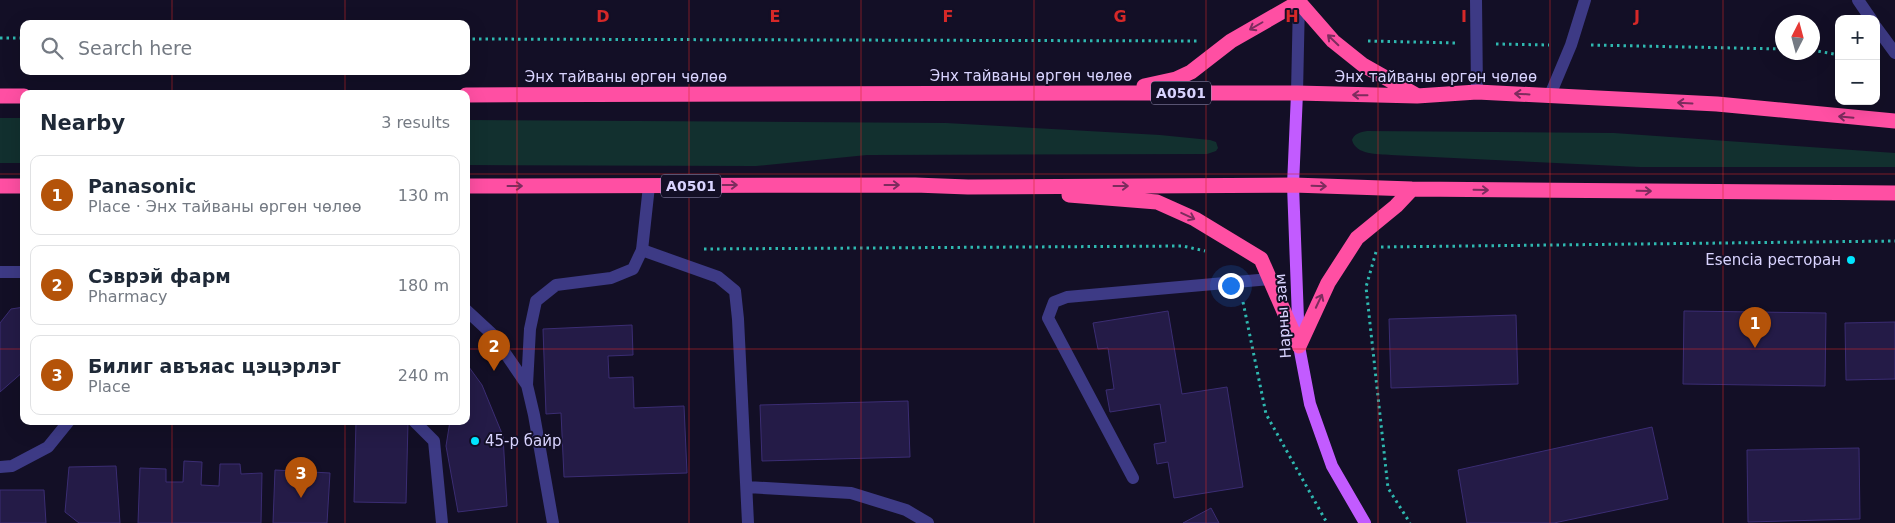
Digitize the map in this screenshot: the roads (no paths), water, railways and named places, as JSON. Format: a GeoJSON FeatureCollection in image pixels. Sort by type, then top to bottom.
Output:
{"type":"FeatureCollection","features":[{"type":"Feature","properties":{"kind":"highway"},"geometry":{"type":"LineString","coordinates":[[1116,93],[1176,79],[1191,72],[1231,41],[1299,1],[1332,41],[1363,65],[1417,96]]}},
{"type":"Feature","properties":{"kind":"highway","name":"Энх тайваны өргөн чөлөө"},"geometry":{"type":"LineString","coordinates":[[470,94],[1297,93],[1417,96],[1477,92],[1717,104],[1895,121]]}},
{"type":"Feature","properties":{"kind":"highway"},"geometry":{"type":"LineString","coordinates":[[0,96],[20,96]]}},
{"type":"Feature","properties":{"kind":"highway","name":"A0501"},"geometry":{"type":"LineString","coordinates":[[470,186],[915,185],[968,187],[1293,185],[1412,189],[1895,193]]}},
{"type":"Feature","properties":{"kind":"highway"},"geometry":{"type":"LineString","coordinates":[[0,186],[20,186]]}},
{"type":"Feature","properties":{"kind":"highway"},"geometry":{"type":"LineString","coordinates":[[968,187],[1157,202],[1195,219],[1261,259],[1299,346]]}},
{"type":"Feature","properties":{"kind":"highway"},"geometry":{"type":"LineString","coordinates":[[1299,346],[1328,283],[1357,238],[1396,206],[1412,189]]}},
{"type":"Feature","properties":{"kind":"main road","name":"Нарны зам"},"geometry":{"type":"LineString","coordinates":[[1297,93],[1293,185],[1299,346],[1310,404],[1332,466],[1365,523]]}},
{"type":"Feature","properties":{"kind":"street"},"geometry":{"type":"LineString","coordinates":[[1476,0],[1477,92]]}},
{"type":"Feature","properties":{"kind":"street"},"geometry":{"type":"LineString","coordinates":[[1550,95],[1571,45],[1585,0]]}},
{"type":"Feature","properties":{"kind":"street"},"geometry":{"type":"LineString","coordinates":[[1858,0],[1868,15]]}},
{"type":"Feature","properties":{"kind":"street"},"geometry":{"type":"LineString","coordinates":[[1297,93],[1299,1]]}},
{"type":"Feature","properties":{"kind":"street"},"geometry":{"type":"LineString","coordinates":[[1880,32],[1895,53]]}},
{"type":"Feature","properties":{"kind":"street"},"geometry":{"type":"LineString","coordinates":[[553,523],[527,385],[530,330],[536,301],[556,285],[611,278],[633,269],[642,250],[648,186]]}},
{"type":"Feature","properties":{"kind":"street"},"geometry":{"type":"LineString","coordinates":[[642,250],[718,277],[735,291],[748,523]]}},
{"type":"Feature","properties":{"kind":"street"},"geometry":{"type":"LineString","coordinates":[[0,272],[20,272]]}},
{"type":"Feature","properties":{"kind":"street"},"geometry":{"type":"LineString","coordinates":[[1133,478],[1048,318],[1054,302],[1068,297],[1270,279]]}},
{"type":"Feature","properties":{"kind":"street"},"geometry":{"type":"LineString","coordinates":[[470,314],[492,334],[527,385]]}},
{"type":"Feature","properties":{"kind":"street"},"geometry":{"type":"LineString","coordinates":[[0,467],[12,466],[48,447],[66,425]]}},
{"type":"Feature","properties":{"kind":"street"},"geometry":{"type":"LineString","coordinates":[[418,425],[434,440],[442,523]]}},
{"type":"Feature","properties":{"kind":"street"},"geometry":{"type":"LineString","coordinates":[[746,487],[850,493],[906,510],[928,523]]}},
{"type":"Feature","properties":{"kind":"place","name":"Esencia ресторан"},"geometry":{"type":"Point","coordinates":[1851,260]}},
{"type":"Feature","properties":{"kind":"place","name":"Panasonic"},"geometry":{"type":"Point","coordinates":[1755,348]}},
{"type":"Feature","properties":{"kind":"place","name":"Сэврэй фарм"},"geometry":{"type":"Point","coordinates":[494,371]}},
{"type":"Feature","properties":{"kind":"place","name":"45-р байр"},"geometry":{"type":"Point","coordinates":[475,441]}},
{"type":"Feature","properties":{"kind":"place","name":"Билиг авъяас цэцэрлэг"},"geometry":{"type":"Point","coordinates":[301,498]}}]}
